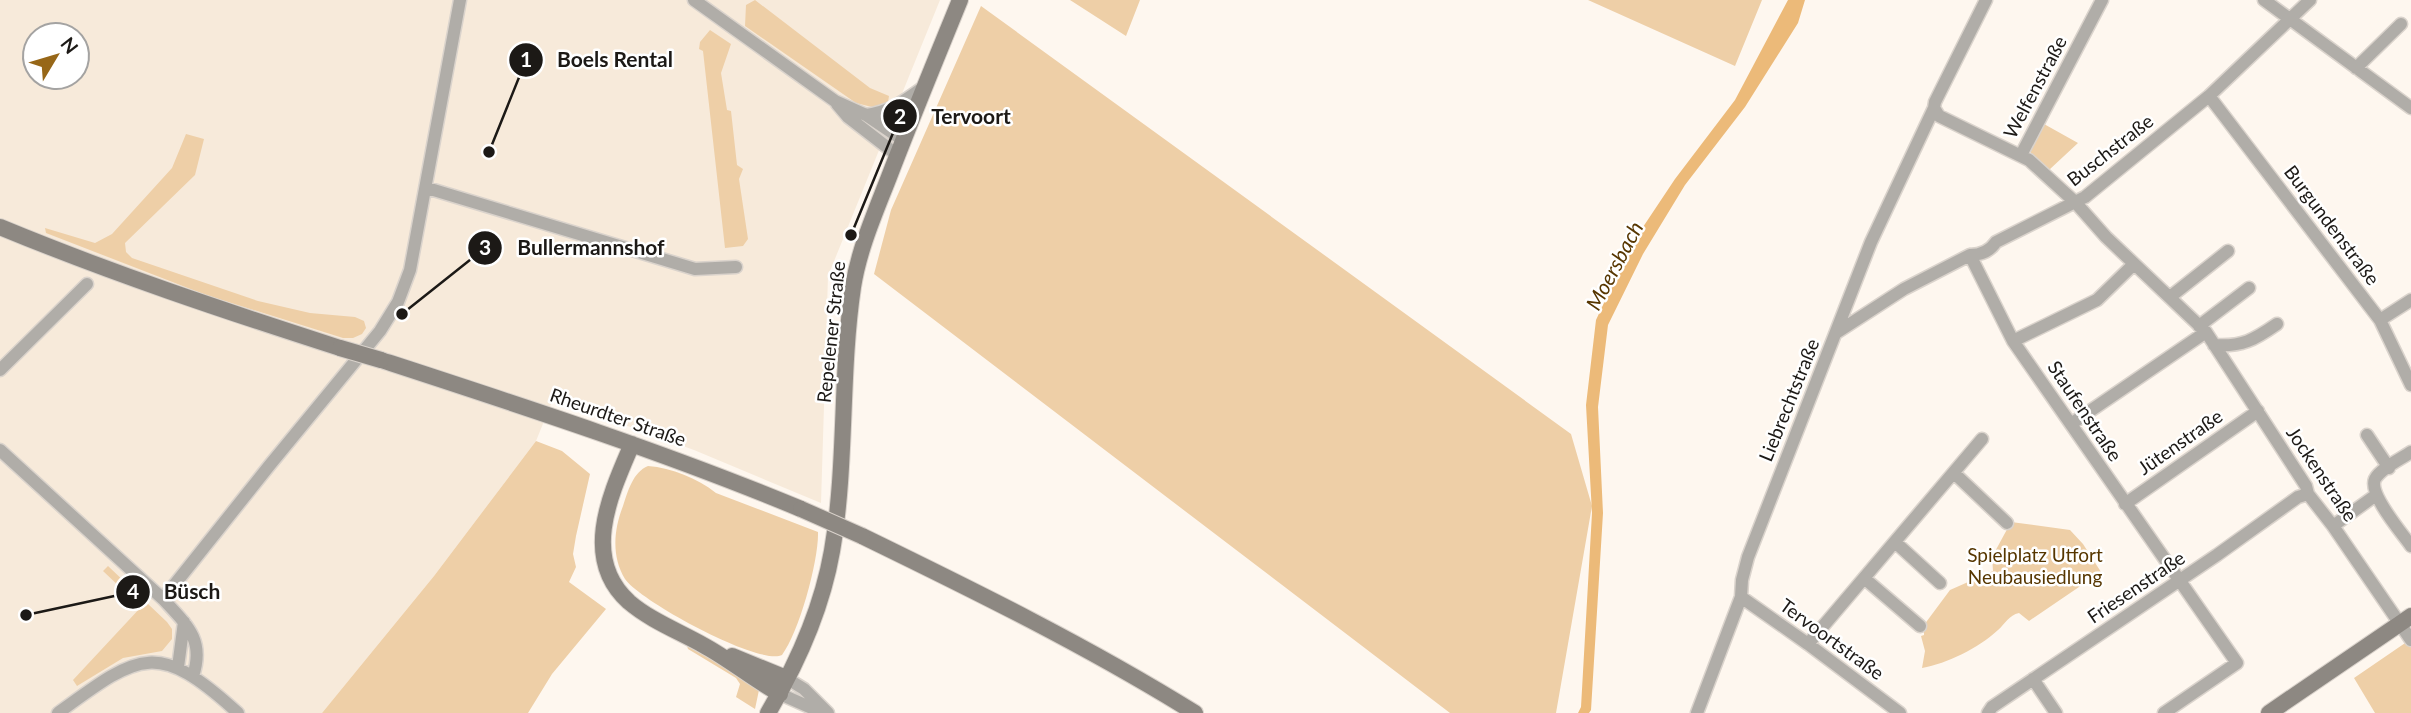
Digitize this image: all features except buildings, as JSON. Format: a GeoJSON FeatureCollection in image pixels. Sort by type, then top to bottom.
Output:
{"type":"FeatureCollection","features":[{"type":"Feature","properties":{"kind":"main road","name":"Repelener Straße"},"geometry":{"type":"LineString","coordinates":[[768,713],[813,620],[832,553],[839,498],[845,364],[853,287],[864,240],[960,0]]}},
{"type":"Feature","properties":{"kind":"main road","name":"Rheurdter Straße"},"geometry":{"type":"LineString","coordinates":[[0,227],[74,258],[192,300],[381,360],[720,475],[862,536],[1011,608],[1096,654],[1195,713]]}},
{"type":"Feature","properties":{"kind":"main road"},"geometry":{"type":"LineString","coordinates":[[632,444],[610,494],[603,537],[605,566],[618,591],[645,614],[783,686]]}},
{"type":"Feature","properties":{"kind":"main road"},"geometry":{"type":"LineString","coordinates":[[2269,713],[2405,620]]}},
{"type":"Feature","properties":{"kind":"street"},"geometry":{"type":"LineString","coordinates":[[163,600],[380,331],[398,302],[410,270],[427,188],[460,0]]}},
{"type":"Feature","properties":{"kind":"street"},"geometry":{"type":"LineString","coordinates":[[694,0],[835,101],[866,115],[900,148]]}},
{"type":"Feature","properties":{"kind":"street","name":"Liebrechtstraße"},"geometry":{"type":"LineString","coordinates":[[1697,713],[1741,597],[1748,557],[1871,243],[1935,110],[1954,61],[1960,55],[1986,0]]}},
{"type":"Feature","properties":{"kind":"street","name":"Welfenstraße"},"geometry":{"type":"LineString","coordinates":[[2021,155],[2102,0]]}},
{"type":"Feature","properties":{"kind":"street"},"geometry":{"type":"LineString","coordinates":[[2264,0],[2411,108]]}},
{"type":"Feature","properties":{"kind":"street","name":"Buschstraße"},"geometry":{"type":"LineString","coordinates":[[1836,333],[1903,289],[1970,255],[1978,255],[1996,242],[2085,197],[2209,96],[2311,0]]}},
{"type":"Feature","properties":{"kind":"street"},"geometry":{"type":"LineString","coordinates":[[2356,68],[2401,24]]}},
{"type":"Feature","properties":{"kind":"street"},"geometry":{"type":"LineString","coordinates":[[866,115],[879,114],[895,107],[925,86]]}},
{"type":"Feature","properties":{"kind":"street","name":"Burgundenstraße"},"geometry":{"type":"LineString","coordinates":[[2209,96],[2380,320],[2411,385]]}},
{"type":"Feature","properties":{"kind":"street"},"geometry":{"type":"LineString","coordinates":[[835,101],[848,117],[900,148]]}},
{"type":"Feature","properties":{"kind":"street","name":"Jockenstraße"},"geometry":{"type":"LineString","coordinates":[[1935,110],[1939,116],[2021,155],[2075,202],[2134,264],[2203,329],[2306,486],[2308,494],[2405,620],[2411,640]]}},
{"type":"Feature","properties":{"kind":"street"},"geometry":{"type":"LineString","coordinates":[[427,188],[695,270],[736,267]]}},
{"type":"Feature","properties":{"kind":"street"},"geometry":{"type":"LineString","coordinates":[[2170,297],[2228,251]]}},
{"type":"Feature","properties":{"kind":"street","name":"Staufenstraße"},"geometry":{"type":"LineString","coordinates":[[1970,255],[2013,341],[2237,663],[2164,713]]}},
{"type":"Feature","properties":{"kind":"street"},"geometry":{"type":"LineString","coordinates":[[2013,341],[2098,300],[2134,264]]}},
{"type":"Feature","properties":{"kind":"street"},"geometry":{"type":"LineString","coordinates":[[0,370],[87,284]]}},
{"type":"Feature","properties":{"kind":"street"},"geometry":{"type":"LineString","coordinates":[[2071,424],[2203,329],[2249,288]]}},
{"type":"Feature","properties":{"kind":"street"},"geometry":{"type":"LineString","coordinates":[[2380,320],[2411,300]]}},
{"type":"Feature","properties":{"kind":"street"},"geometry":{"type":"LineString","coordinates":[[2214,345],[2252,341],[2277,324]]}},
{"type":"Feature","properties":{"kind":"street","name":"Jütenstraße"},"geometry":{"type":"LineString","coordinates":[[2125,504],[2258,411]]}},
{"type":"Feature","properties":{"kind":"street"},"geometry":{"type":"LineString","coordinates":[[2367,435],[2389,468]]}},
{"type":"Feature","properties":{"kind":"street"},"geometry":{"type":"LineString","coordinates":[[1808,644],[1982,439]]}},
{"type":"Feature","properties":{"kind":"street"},"geometry":{"type":"LineString","coordinates":[[0,450],[184,622],[194,638],[198,652],[193,676]]}},
{"type":"Feature","properties":{"kind":"street"},"geometry":{"type":"LineString","coordinates":[[2411,452],[2376,476],[2374,484],[2376,495],[2411,546]]}},
{"type":"Feature","properties":{"kind":"street"},"geometry":{"type":"LineString","coordinates":[[1954,473],[2007,523]]}},
{"type":"Feature","properties":{"kind":"street","name":"Friesenstraße"},"geometry":{"type":"LineString","coordinates":[[1988,713],[1992,707],[2180,581],[2298,497],[2308,494]]}},
{"type":"Feature","properties":{"kind":"street"},"geometry":{"type":"LineString","coordinates":[[2333,526],[2376,495]]}},
{"type":"Feature","properties":{"kind":"street"},"geometry":{"type":"LineString","coordinates":[[1895,542],[1940,583]]}},
{"type":"Feature","properties":{"kind":"street"},"geometry":{"type":"LineString","coordinates":[[1864,578],[1920,626]]}},
{"type":"Feature","properties":{"kind":"street","name":"Tervoortstraße"},"geometry":{"type":"LineString","coordinates":[[1741,597],[1900,713]]}},
{"type":"Feature","properties":{"kind":"street"},"geometry":{"type":"LineString","coordinates":[[178,667],[184,622]]}},
{"type":"Feature","properties":{"kind":"street"},"geometry":{"type":"LineString","coordinates":[[58,713],[113,674],[137,663],[158,662],[178,667],[193,676],[238,713]]}},
{"type":"Feature","properties":{"kind":"street"},"geometry":{"type":"LineString","coordinates":[[2033,679],[2056,713]]}},
{"type":"Feature","properties":{"kind":"street"},"geometry":{"type":"LineString","coordinates":[[783,686],[804,690],[825,713]]}},
{"type":"Feature","properties":{"kind":"shaded area"},"geometry":{"type":"Polygon","coordinates":[[[0,0],[940,0],[828,276],[821,503],[694,450],[553,399],[536,441],[434,576],[322,713],[0,713],[0,0]]]}},
{"type":"Feature","properties":{"kind":"shaded area","name":"Moersbach"},"geometry":{"type":"Polygon","coordinates":[[[1788,0],[1805,0],[1798,23],[1745,107],[1685,185],[1643,254],[1608,325],[1598,407],[1603,513],[1591,710],[1589,713],[1578,713],[1581,707],[1592,513],[1586,405],[1596,320],[1631,245],[1675,179],[1735,100],[1788,0]]]}},
{"type":"Feature","properties":{"kind":"green space"},"geometry":{"type":"Polygon","coordinates":[[[755,0],[870,88],[889,96],[888,102],[876,108],[856,103],[745,26],[746,5],[755,0]]]}},
{"type":"Feature","properties":{"kind":"green space"},"geometry":{"type":"Polygon","coordinates":[[[1070,0],[1140,0],[1126,36],[1070,0]]]}},
{"type":"Feature","properties":{"kind":"green space"},"geometry":{"type":"Polygon","coordinates":[[[1588,0],[1762,0],[1735,66],[1588,0]]]}},
{"type":"Feature","properties":{"kind":"green space"},"geometry":{"type":"Polygon","coordinates":[[[981,6],[1571,434],[1592,506],[1556,713],[1450,713],[874,274],[891,210],[981,6]]]}},
{"type":"Feature","properties":{"kind":"green space"},"geometry":{"type":"Polygon","coordinates":[[[710,30],[731,44],[721,73],[727,110],[731,111],[737,165],[743,169],[739,179],[748,239],[743,246],[725,248],[703,51],[699,49],[700,42],[710,30]]]}},
{"type":"Feature","properties":{"kind":"green space"},"geometry":{"type":"Polygon","coordinates":[[[2044,124],[2078,143],[2049,170],[2031,153],[2044,124]]]}},
{"type":"Feature","properties":{"kind":"green space"},"geometry":{"type":"Polygon","coordinates":[[[186,134],[204,139],[195,175],[125,243],[126,252],[132,258],[258,301],[310,313],[355,317],[364,321],[366,328],[362,334],[343,338],[206,295],[46,233],[45,228],[95,243],[112,234],[172,168],[186,134]]]}},
{"type":"Feature","properties":{"kind":"green space"},"geometry":{"type":"Polygon","coordinates":[[[536,441],[562,451],[590,474],[573,554],[576,567],[569,582],[606,609],[552,674],[528,713],[322,713],[434,576],[536,441]]]}},
{"type":"Feature","properties":{"kind":"green space"},"geometry":{"type":"Polygon","coordinates":[[[648,466],[684,475],[716,493],[818,532],[807,596],[795,630],[782,655],[769,656],[726,642],[675,616],[625,579],[616,552],[618,524],[632,483],[638,473],[648,466]]]}},
{"type":"Feature","properties":{"kind":"green space","name":"Spielplatz Utfort Neubausiedlung"},"geometry":{"type":"Polygon","coordinates":[[[2011,522],[2070,530],[2083,544],[2101,572],[2029,621],[2019,613],[2016,614],[1972,649],[1952,659],[1922,668],[1925,651],[1921,636],[1924,635],[1924,625],[1950,590],[1993,571],[1992,557],[2011,522]]]}},
{"type":"Feature","properties":{"kind":"green space"},"geometry":{"type":"Polygon","coordinates":[[[108,566],[167,622],[172,629],[172,639],[162,651],[123,658],[77,686],[73,680],[141,607],[103,571],[108,566]]]}},
{"type":"Feature","properties":{"kind":"green space"},"geometry":{"type":"Polygon","coordinates":[[[2411,639],[2411,713],[2375,713],[2354,678],[2411,639]]]}},
{"type":"Feature","properties":{"kind":"green space"},"geometry":{"type":"Polygon","coordinates":[[[687,646],[744,677],[759,690],[755,709],[736,697],[740,684],[736,678],[687,646]]]}},
{"type":"Feature","properties":{"kind":"place","name":"Boels Rental"},"geometry":{"type":"Point","coordinates":[489,152]}},
{"type":"Feature","properties":{"kind":"place","name":"Tervoort"},"geometry":{"type":"Point","coordinates":[851,235]}},
{"type":"Feature","properties":{"kind":"place","name":"Bullermannshof"},"geometry":{"type":"Point","coordinates":[402,314]}},
{"type":"Feature","properties":{"kind":"place","name":"Büsch"},"geometry":{"type":"Point","coordinates":[26,615]}}]}
